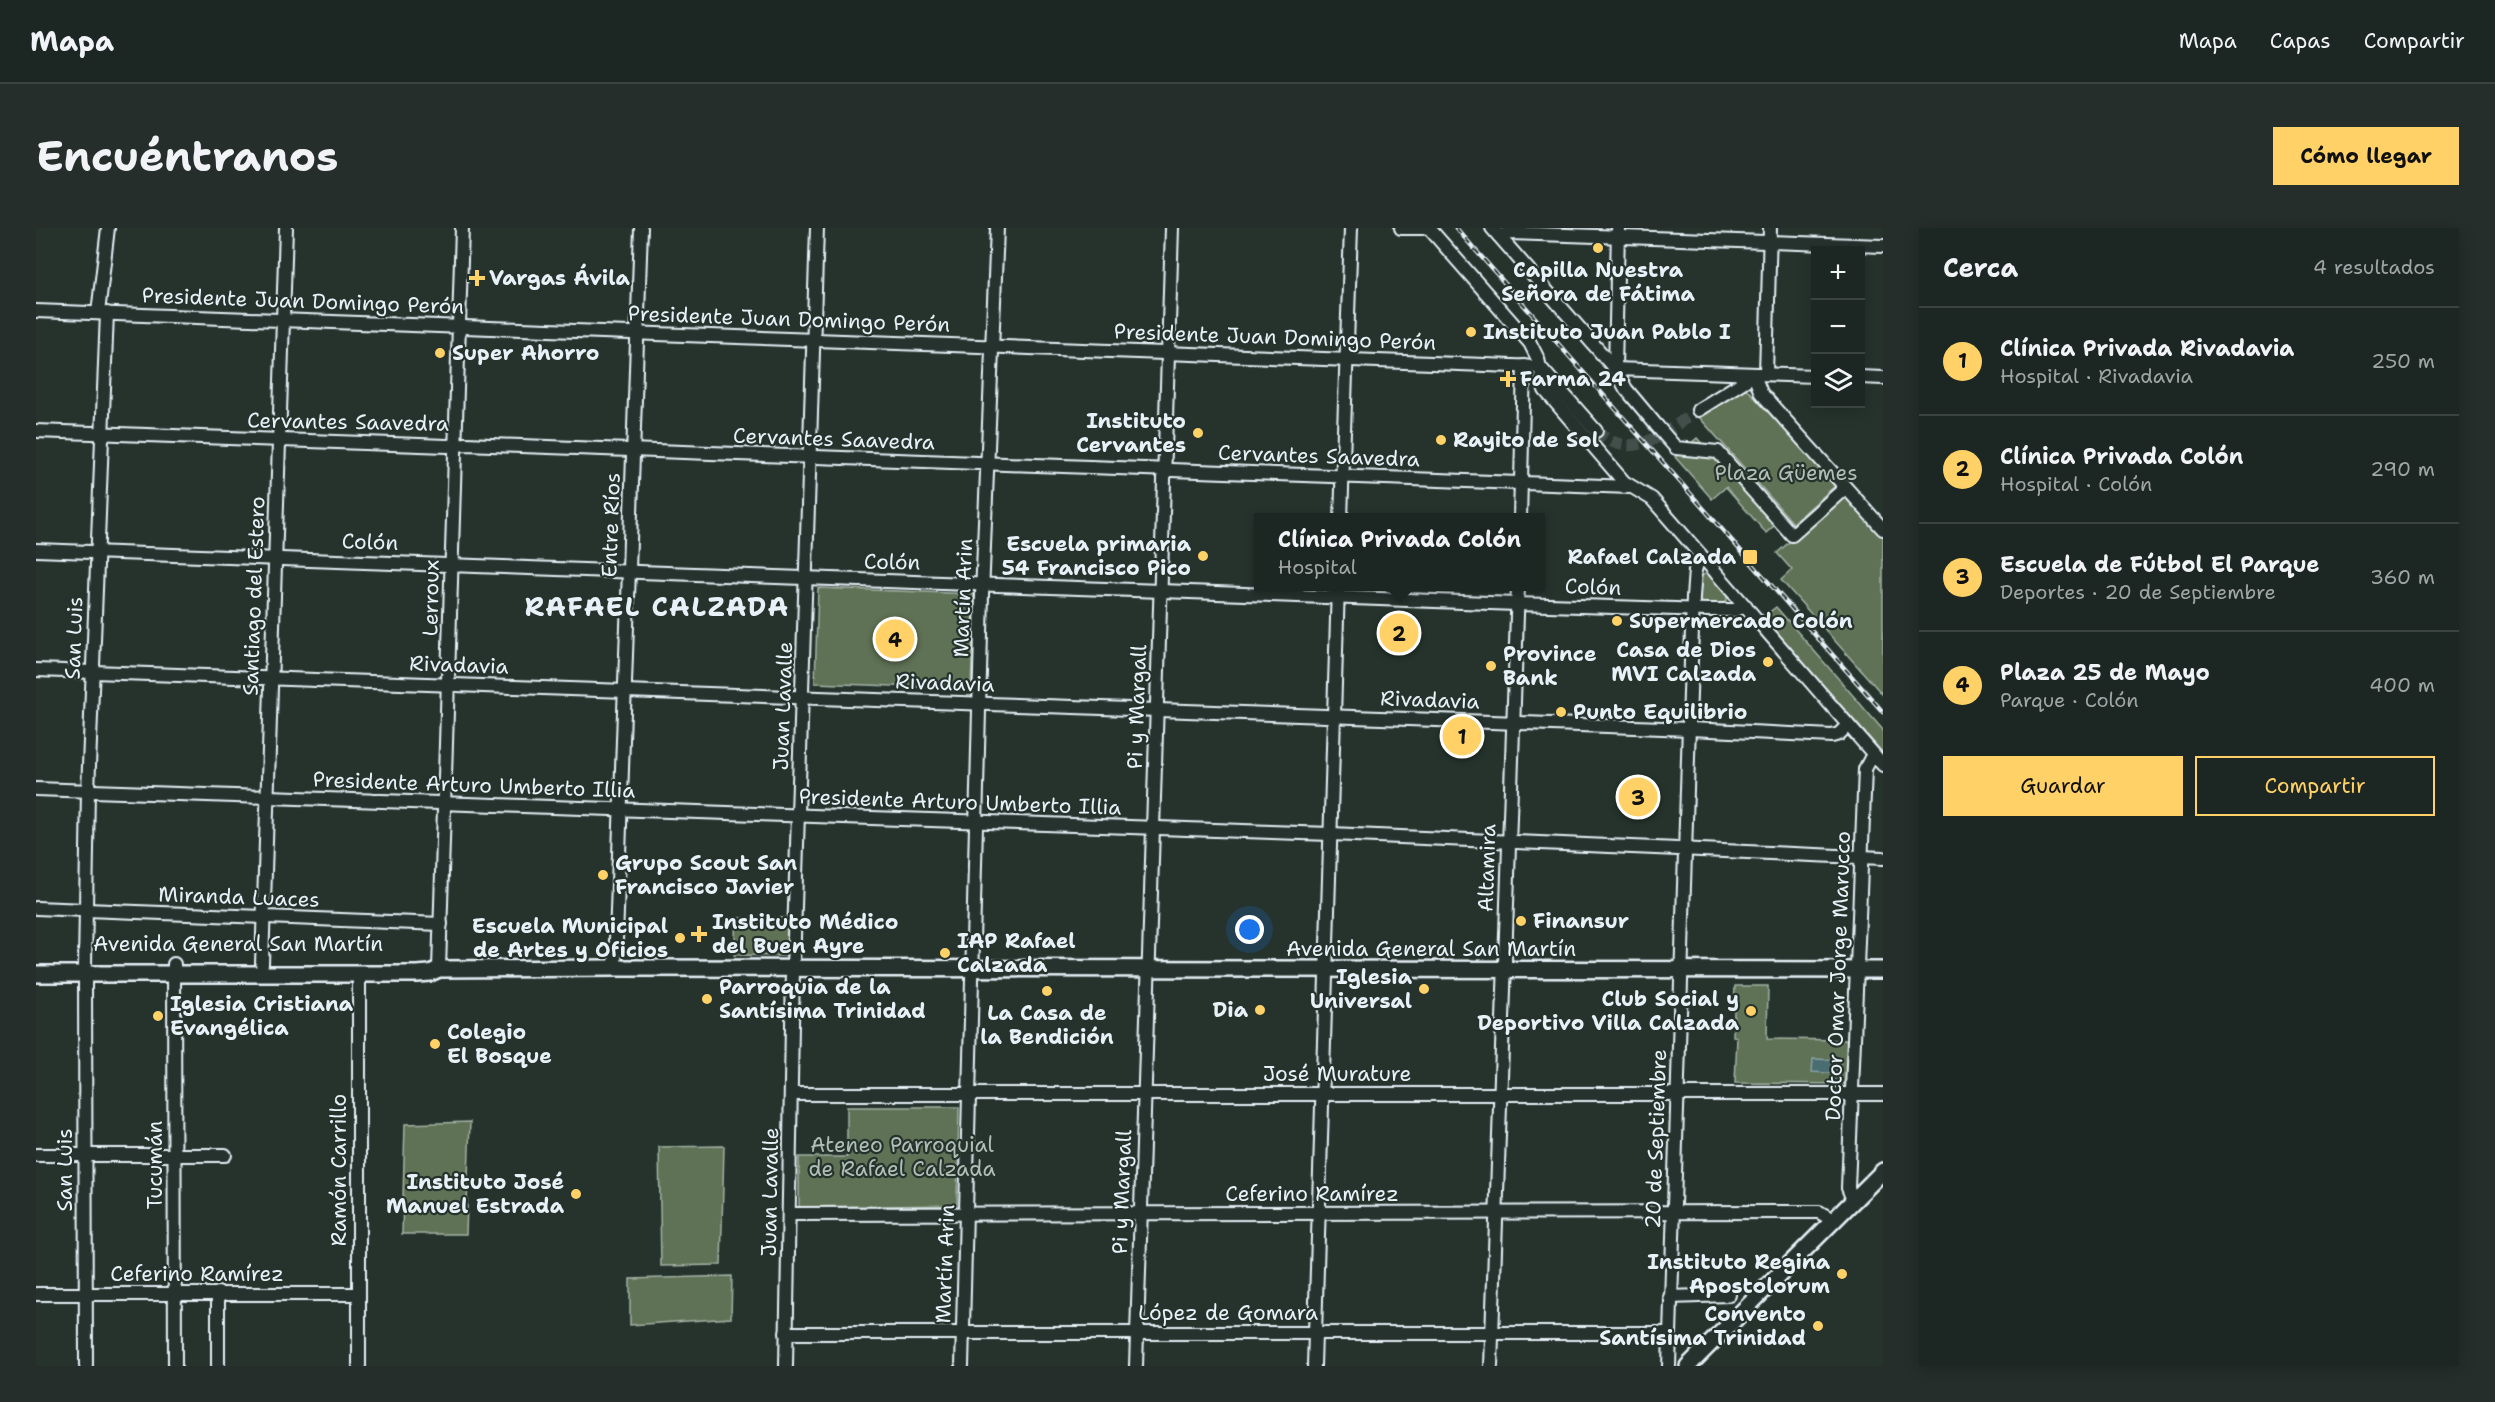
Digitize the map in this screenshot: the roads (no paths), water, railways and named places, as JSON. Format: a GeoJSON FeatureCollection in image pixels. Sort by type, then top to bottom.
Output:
{"type":"FeatureCollection","features":[{"type":"Feature","properties":{"kind":"main road","name":"Avenida General San Martín"},"geometry":{"type":"LineString","coordinates":[[175,969],[261,964],[430,965],[439,969],[1883,970]]}},
{"type":"Feature","properties":{"kind":"main road","name":"Avenida General San Martín"},"geometry":{"type":"LineString","coordinates":[[36,965],[85,969],[175,969],[359,975],[430,974],[439,969]]}},
{"type":"Feature","properties":{"kind":"main road","name":"Avenida General San Martín"},"geometry":{"type":"LineString","coordinates":[[36,974],[85,969]]}},
{"type":"Feature","properties":{"kind":"main road"},"geometry":{"type":"LineString","coordinates":[[1688,1366],[1883,1171]]}},
{"type":"Feature","properties":{"kind":"street","name":"San Luis"},"geometry":{"type":"LineString","coordinates":[[86,1366],[85,969],[88,791],[101,433],[102,313],[108,228]]}},
{"type":"Feature","properties":{"kind":"street","name":"Santiago del Estero"},"geometry":{"type":"LineString","coordinates":[[261,964],[286,228]]}},
{"type":"Feature","properties":{"kind":"street","name":"Lerroux"},"geometry":{"type":"LineString","coordinates":[[439,969],[462,228]]}},
{"type":"Feature","properties":{"kind":"street","name":"Entre Ríos"},"geometry":{"type":"LineString","coordinates":[[615,968],[641,228]]}},
{"type":"Feature","properties":{"kind":"street","name":"Juan Lavalle"},"geometry":{"type":"LineString","coordinates":[[786,1366],[793,968],[817,228]]}},
{"type":"Feature","properties":{"kind":"street","name":"Martín Arin"},"geometry":{"type":"LineString","coordinates":[[962,1366],[982,584],[997,228]]}},
{"type":"Feature","properties":{"kind":"street","name":"Pi y Margall"},"geometry":{"type":"LineString","coordinates":[[1136,1366],[1172,228]]}},
{"type":"Feature","properties":{"kind":"street"},"geometry":{"type":"LineString","coordinates":[[1341,513],[1351,228]]}},
{"type":"Feature","properties":{"kind":"street"},"geometry":{"type":"LineString","coordinates":[[1401,228],[1423,228]]}},
{"type":"Feature","properties":{"kind":"street"},"geometry":{"type":"LineString","coordinates":[[1429,228],[1530,343],[1540,367],[1545,390],[1630,487],[1652,499],[1883,765]]}},
{"type":"Feature","properties":{"kind":"street"},"geometry":{"type":"LineString","coordinates":[[1761,393],[1760,375],[1770,228]]}},
{"type":"Feature","properties":{"kind":"street"},"geometry":{"type":"LineString","coordinates":[[1495,232],[1618,232],[1883,246]]}},
{"type":"Feature","properties":{"kind":"street"},"geometry":{"type":"LineString","coordinates":[[1495,232],[1615,369],[1626,390],[1676,448],[1718,452],[1792,535],[1845,488]]}},
{"type":"Feature","properties":{"kind":"street"},"geometry":{"type":"LineString","coordinates":[[1615,369],[1618,232]]}},
{"type":"Feature","properties":{"kind":"street","name":"Presidente Juan Domingo Perón"},"geometry":{"type":"LineString","coordinates":[[36,311],[1347,358],[1540,367]]}},
{"type":"Feature","properties":{"kind":"street"},"geometry":{"type":"LineString","coordinates":[[1520,513],[1524,366]]}},
{"type":"Feature","properties":{"kind":"street"},"geometry":{"type":"LineString","coordinates":[[1540,367],[1596,431]]}},
{"type":"Feature","properties":{"kind":"street"},"geometry":{"type":"LineString","coordinates":[[1615,369],[1811,376]]}},
{"type":"Feature","properties":{"kind":"street"},"geometry":{"type":"LineString","coordinates":[[1698,410],[1735,387],[1760,375]]}},
{"type":"Feature","properties":{"kind":"street"},"geometry":{"type":"LineString","coordinates":[[1865,377],[1883,378]]}},
{"type":"Feature","properties":{"kind":"street"},"geometry":{"type":"LineString","coordinates":[[1735,387],[1753,388],[1761,393],[1845,488],[1881,522]]}},
{"type":"Feature","properties":{"kind":"street","name":"Cervantes Saavedra"},"geometry":{"type":"LineString","coordinates":[[36,431],[1630,487]]}},
{"type":"Feature","properties":{"kind":"street","name":"Colón"},"geometry":{"type":"LineString","coordinates":[[36,550],[451,564],[805,580],[1160,591],[1337,592],[1517,604],[1693,610],[1735,610],[1746,606]]}},
{"type":"Feature","properties":{"kind":"street","name":"20 de Septiembre"},"geometry":{"type":"LineString","coordinates":[[1669,1366],[1672,1213],[1693,610],[1695,570],[1700,555]]}},
{"type":"Feature","properties":{"kind":"street","name":"Altamira"},"geometry":{"type":"LineString","coordinates":[[1491,1366],[1518,591]]}},
{"type":"Feature","properties":{"kind":"street"},"geometry":{"type":"LineString","coordinates":[[1314,1366],[1337,592]]}},
{"type":"Feature","properties":{"kind":"street","name":"Rivadavia"},"geometry":{"type":"LineString","coordinates":[[36,670],[1512,722],[1832,736],[1839,734],[1848,725]]}},
{"type":"Feature","properties":{"kind":"street","name":"Doctor Omar Jorge Marucco"},"geometry":{"type":"LineString","coordinates":[[1853,1200],[1848,1188],[1865,769],[1873,754]]}},
{"type":"Feature","properties":{"kind":"street","name":"Presidente Arturo Umberto Illia"},"geometry":{"type":"LineString","coordinates":[[36,789],[799,815],[1153,830],[1330,834],[1883,858]]}},
{"type":"Feature","properties":{"kind":"street","name":"Miranda Luaces"},"geometry":{"type":"LineString","coordinates":[[36,908],[441,924]]}},
{"type":"Feature","properties":{"kind":"street","name":"Tucumán"},"geometry":{"type":"LineString","coordinates":[[175,969],[175,1366]]}},
{"type":"Feature","properties":{"kind":"street","name":"Ramón Carrillo"},"geometry":{"type":"LineString","coordinates":[[359,975],[359,1366]]}},
{"type":"Feature","properties":{"kind":"street","name":"José Murature"},"geometry":{"type":"LineString","coordinates":[[791,1094],[1883,1094]]}},
{"type":"Feature","properties":{"kind":"street"},"geometry":{"type":"LineString","coordinates":[[36,1155],[225,1155]]}},
{"type":"Feature","properties":{"kind":"street","name":"Ceferino Ramírez"},"geometry":{"type":"LineString","coordinates":[[789,1214],[1819,1212],[1833,1220]]}},
{"type":"Feature","properties":{"kind":"street"},"geometry":{"type":"LineString","coordinates":[[218,1293],[218,1366]]}},
{"type":"Feature","properties":{"kind":"street","name":"Ceferino Ramírez"},"geometry":{"type":"LineString","coordinates":[[36,1294],[359,1294]]}},
{"type":"Feature","properties":{"kind":"street"},"geometry":{"type":"LineString","coordinates":[[1670,1297],[1729,1295]]}},
{"type":"Feature","properties":{"kind":"street","name":"López de Gomara"},"geometry":{"type":"LineString","coordinates":[[786,1333],[1669,1333]]}},
{"type":"Feature","properties":{"kind":"water"},"geometry":{"type":"Polygon","coordinates":[[[1813,1059],[1840,1060],[1840,1074],[1812,1072],[1813,1059]]]}},
{"type":"Feature","properties":{"kind":"tunnel"},"geometry":{"type":"LineString","coordinates":[[1596,431],[1623,445],[1636,445],[1661,435],[1698,410]]}},
{"type":"Feature","properties":{"kind":"railway"},"geometry":{"type":"LineString","coordinates":[[1456,228],[1883,712]]}},
{"type":"Feature","properties":{"kind":"place","name":"Capilla Nuestra Señora de Fátima"},"geometry":{"type":"Point","coordinates":[1598,248]}},
{"type":"Feature","properties":{"kind":"place","name":"Vargas Ávila"},"geometry":{"type":"Point","coordinates":[477,278]}},
{"type":"Feature","properties":{"kind":"place","name":"Instituto Juan Pablo I"},"geometry":{"type":"Point","coordinates":[1471,332]}},
{"type":"Feature","properties":{"kind":"place","name":"Super Ahorro"},"geometry":{"type":"Point","coordinates":[440,353]}},
{"type":"Feature","properties":{"kind":"place","name":"Farma 24"},"geometry":{"type":"Point","coordinates":[1508,379]}},
{"type":"Feature","properties":{"kind":"place","name":"Instituto Cervantes"},"geometry":{"type":"Point","coordinates":[1198,433]}},
{"type":"Feature","properties":{"kind":"place","name":"Rayito de Sol"},"geometry":{"type":"Point","coordinates":[1441,440]}},
{"type":"Feature","properties":{"kind":"place","name":"Escuela primaria 54 Francisco Pico"},"geometry":{"type":"Point","coordinates":[1203,556]}},
{"type":"Feature","properties":{"kind":"place","name":"Rafael Calzada"},"geometry":{"type":"Point","coordinates":[1750,557]}},
{"type":"Feature","properties":{"kind":"place","name":"Supermercado Colón"},"geometry":{"type":"Point","coordinates":[1617,621]}},
{"type":"Feature","properties":{"kind":"place","name":"Clínica Privada Colón"},"geometry":{"type":"Point","coordinates":[1399,633]}},
{"type":"Feature","properties":{"kind":"place","name":"Plaza 25 de Mayo"},"geometry":{"type":"Point","coordinates":[895,639]}},
{"type":"Feature","properties":{"kind":"place","name":"Casa de Dios MVI Calzada"},"geometry":{"type":"Point","coordinates":[1768,662]}},
{"type":"Feature","properties":{"kind":"place","name":"Province Bank"},"geometry":{"type":"Point","coordinates":[1491,666]}},
{"type":"Feature","properties":{"kind":"place","name":"Punto Equilibrio"},"geometry":{"type":"Point","coordinates":[1561,712]}},
{"type":"Feature","properties":{"kind":"place","name":"Clínica Privada Rivadavia"},"geometry":{"type":"Point","coordinates":[1462,736]}},
{"type":"Feature","properties":{"kind":"place","name":"Escuela de Fútbol El Parque"},"geometry":{"type":"Point","coordinates":[1638,797]}},
{"type":"Feature","properties":{"kind":"place","name":"Grupo Scout San Francisco Javier"},"geometry":{"type":"Point","coordinates":[603,875]}},
{"type":"Feature","properties":{"kind":"place","name":"Finansur"},"geometry":{"type":"Point","coordinates":[1521,921]}},
{"type":"Feature","properties":{"kind":"place","name":"Instituto Médico del Buen Ayre"},"geometry":{"type":"Point","coordinates":[699,934]}},
{"type":"Feature","properties":{"kind":"place","name":"Escuela Municipal de Artes y Oficios"},"geometry":{"type":"Point","coordinates":[680,938]}},
{"type":"Feature","properties":{"kind":"place","name":"IAP Rafael Calzada"},"geometry":{"type":"Point","coordinates":[945,953]}},
{"type":"Feature","properties":{"kind":"place","name":"Iglesia Universal"},"geometry":{"type":"Point","coordinates":[1424,989]}},
{"type":"Feature","properties":{"kind":"place","name":"La Casa de la Bendición"},"geometry":{"type":"Point","coordinates":[1047,991]}},
{"type":"Feature","properties":{"kind":"place","name":"Parroquia de la Santísima Trinidad"},"geometry":{"type":"Point","coordinates":[707,999]}},
{"type":"Feature","properties":{"kind":"place","name":"Dia"},"geometry":{"type":"Point","coordinates":[1260,1010]}},
{"type":"Feature","properties":{"kind":"place","name":"Club Social y Deportivo Villa Calzada"},"geometry":{"type":"Point","coordinates":[1751,1011]}},
{"type":"Feature","properties":{"kind":"place","name":"Iglesia Cristiana Evangélica"},"geometry":{"type":"Point","coordinates":[158,1016]}},
{"type":"Feature","properties":{"kind":"place","name":"Colegio El Bosque"},"geometry":{"type":"Point","coordinates":[435,1044]}},
{"type":"Feature","properties":{"kind":"place","name":"Instituto José Manuel Estrada"},"geometry":{"type":"Point","coordinates":[576,1194]}},
{"type":"Feature","properties":{"kind":"place","name":"Instituto Regina Apostolorum"},"geometry":{"type":"Point","coordinates":[1842,1274]}},
{"type":"Feature","properties":{"kind":"place","name":"Convento Santísima Trinidad"},"geometry":{"type":"Point","coordinates":[1818,1326]}},
{"type":"Feature","properties":{"kind":"district","name":"RAFAEL CALZADA"},"geometry":{"type":"Point","coordinates":[657,607]}},
{"type":"Feature","properties":{"kind":"park label","name":"Plaza Güemes"},"geometry":{"type":"Point","coordinates":[1786,473]}},
{"type":"Feature","properties":{"kind":"park label","name":"Ateneo Parroquial de Rafael Calzada"},"geometry":{"type":"Point","coordinates":[902,1157]}}]}
